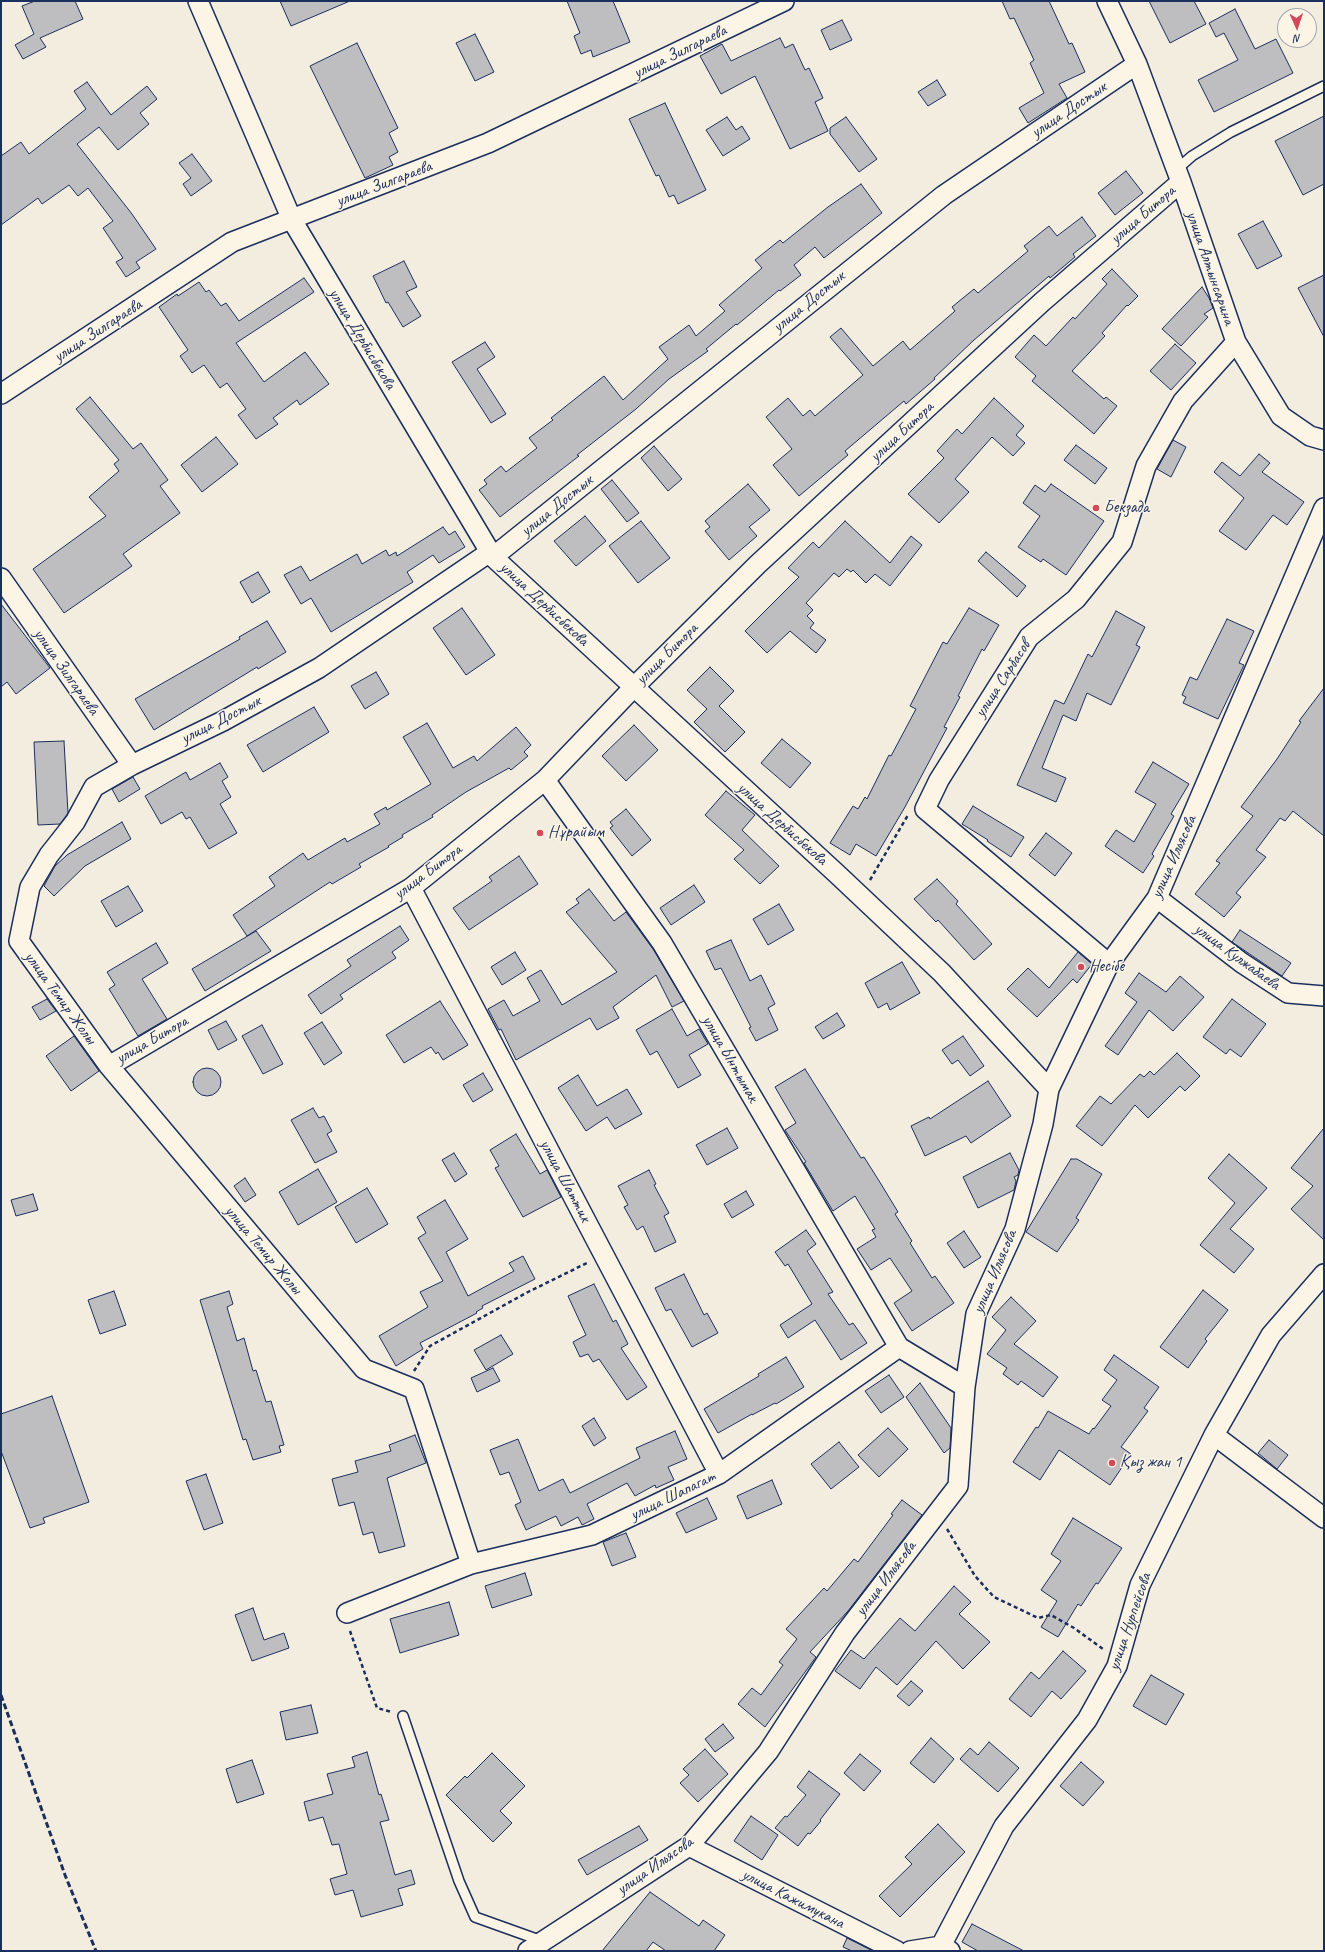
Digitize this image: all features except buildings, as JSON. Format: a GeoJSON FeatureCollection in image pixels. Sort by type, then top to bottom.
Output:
{"type":"FeatureCollection","features":[{"type":"Feature","properties":{"kind":"street","name":"улица Дербисбекова"},"geometry":{"type":"LineString","coordinates":[[198,1],[292,220],[492,555],[633,688],[860,895],[942,973],[1049,1089]]}},
{"type":"Feature","properties":{"kind":"street","name":"улица Зилгараева"},"geometry":{"type":"LineString","coordinates":[[1,394],[232,242],[488,143],[784,1]]}},
{"type":"Feature","properties":{"kind":"street","name":"улица Алтынсарина"},"geometry":{"type":"LineString","coordinates":[[1107,1],[1137,64],[1179,176],[1236,342],[1281,416],[1310,436],[1324,440]]}},
{"type":"Feature","properties":{"kind":"street","name":"улица Достык"},"geometry":{"type":"LineString","coordinates":[[20,941],[30,887],[49,855],[75,822],[94,787],[132,765],[223,720],[319,668],[492,555],[944,195],[1137,64]]}},
{"type":"Feature","properties":{"kind":"street","name":"улица Битора"},"geometry":{"type":"LineString","coordinates":[[109,1066],[411,888],[545,780],[633,688],[758,564],[1179,176]]}},
{"type":"Feature","properties":{"kind":"street","name":"улица Сарбасов"},"geometry":{"type":"LineString","coordinates":[[925,809],[939,780],[1029,637],[1076,599],[1122,542],[1146,466],[1182,401],[1236,342]]}},
{"type":"Feature","properties":{"kind":"street","name":"улица Ильясова"},"geometry":{"type":"LineString","coordinates":[[537,1947],[689,1846],[768,1752],[845,1633],[958,1486],[965,1387],[976,1314],[1015,1229],[1043,1124],[1049,1089],[1109,964],[1158,898],[1324,508]]}},
{"type":"Feature","properties":{"kind":"street","name":"улица Зилгараева"},"geometry":{"type":"LineString","coordinates":[[1,578],[132,765]]}},
{"type":"Feature","properties":{"kind":"street","name":"улица Ынтымак"},"geometry":{"type":"LineString","coordinates":[[545,780],[662,943],[899,1347]]}},
{"type":"Feature","properties":{"kind":"street"},"geometry":{"type":"LineString","coordinates":[[925,809],[1109,964]]}},
{"type":"Feature","properties":{"kind":"street","name":"улица Шаттик"},"geometry":{"type":"LineString","coordinates":[[411,888],[718,1474]]}},
{"type":"Feature","properties":{"kind":"street","name":"улица Кулжабаева"},"geometry":{"type":"LineString","coordinates":[[1158,898],[1242,963],[1288,993],[1324,996]]}},
{"type":"Feature","properties":{"kind":"street","name":"улица Темир Жолы"},"geometry":{"type":"LineString","coordinates":[[20,941],[109,1066],[364,1369],[414,1389],[471,1564]]}},
{"type":"Feature","properties":{"kind":"street","name":"улица Нурпейсова"},"geometry":{"type":"LineString","coordinates":[[945,1949],[1004,1826],[1087,1720],[1119,1662],[1140,1585],[1214,1435],[1271,1335],[1324,1274]]}},
{"type":"Feature","properties":{"kind":"street"},"geometry":{"type":"LineString","coordinates":[[899,1347],[965,1387]]}},
{"type":"Feature","properties":{"kind":"street","name":"улица Шапагат"},"geometry":{"type":"LineString","coordinates":[[347,1613],[471,1564],[592,1535],[718,1474],[899,1347]]}},
{"type":"Feature","properties":{"kind":"street"},"geometry":{"type":"LineString","coordinates":[[1214,1435],[1324,1518]]}},
{"type":"Feature","properties":{"kind":"street","name":"улица Кажимукана"},"geometry":{"type":"LineString","coordinates":[[689,1846],[897,1951]]}},
{"type":"Feature","properties":{"kind":"street"},"geometry":{"type":"LineString","coordinates":[[910,1951],[945,1949]]}},
{"type":"Feature","properties":{"kind":"lane"},"geometry":{"type":"LineString","coordinates":[[1179,176],[1192,156],[1231,132],[1324,86]]}},
{"type":"Feature","properties":{"kind":"lane"},"geometry":{"type":"LineString","coordinates":[[403,1716],[459,1882],[475,1917],[537,1947]]}},
{"type":"Feature","properties":{"kind":"path"},"geometry":{"type":"LineString","coordinates":[[860,895],[913,808],[925,809]]}},
{"type":"Feature","properties":{"kind":"path"},"geometry":{"type":"LineString","coordinates":[[404,1385],[430,1346],[528,1292],[604,1255]]}},
{"type":"Feature","properties":{"kind":"path"},"geometry":{"type":"LineString","coordinates":[[936,1513],[955,1540],[975,1576],[994,1597],[1038,1618],[1051,1615],[1096,1643],[1119,1662]]}},
{"type":"Feature","properties":{"kind":"path"},"geometry":{"type":"LineString","coordinates":[[347,1613],[349,1629],[377,1708],[403,1716]]}},
{"type":"Feature","properties":{"kind":"railway"},"geometry":{"type":"LineString","coordinates":[[1,1695],[65,1875],[96,1951]]}},
{"type":"Feature","properties":{"kind":"place","name":"Бекзада"},"geometry":{"type":"Point","coordinates":[1096,508]}},
{"type":"Feature","properties":{"kind":"place","name":"Нұрайым"},"geometry":{"type":"Point","coordinates":[540,833]}},
{"type":"Feature","properties":{"kind":"place","name":"Несібе"},"geometry":{"type":"Point","coordinates":[1081,967]}},
{"type":"Feature","properties":{"kind":"place","name":"Қыз жан 1"},"geometry":{"type":"Point","coordinates":[1112,1463]}}]}
